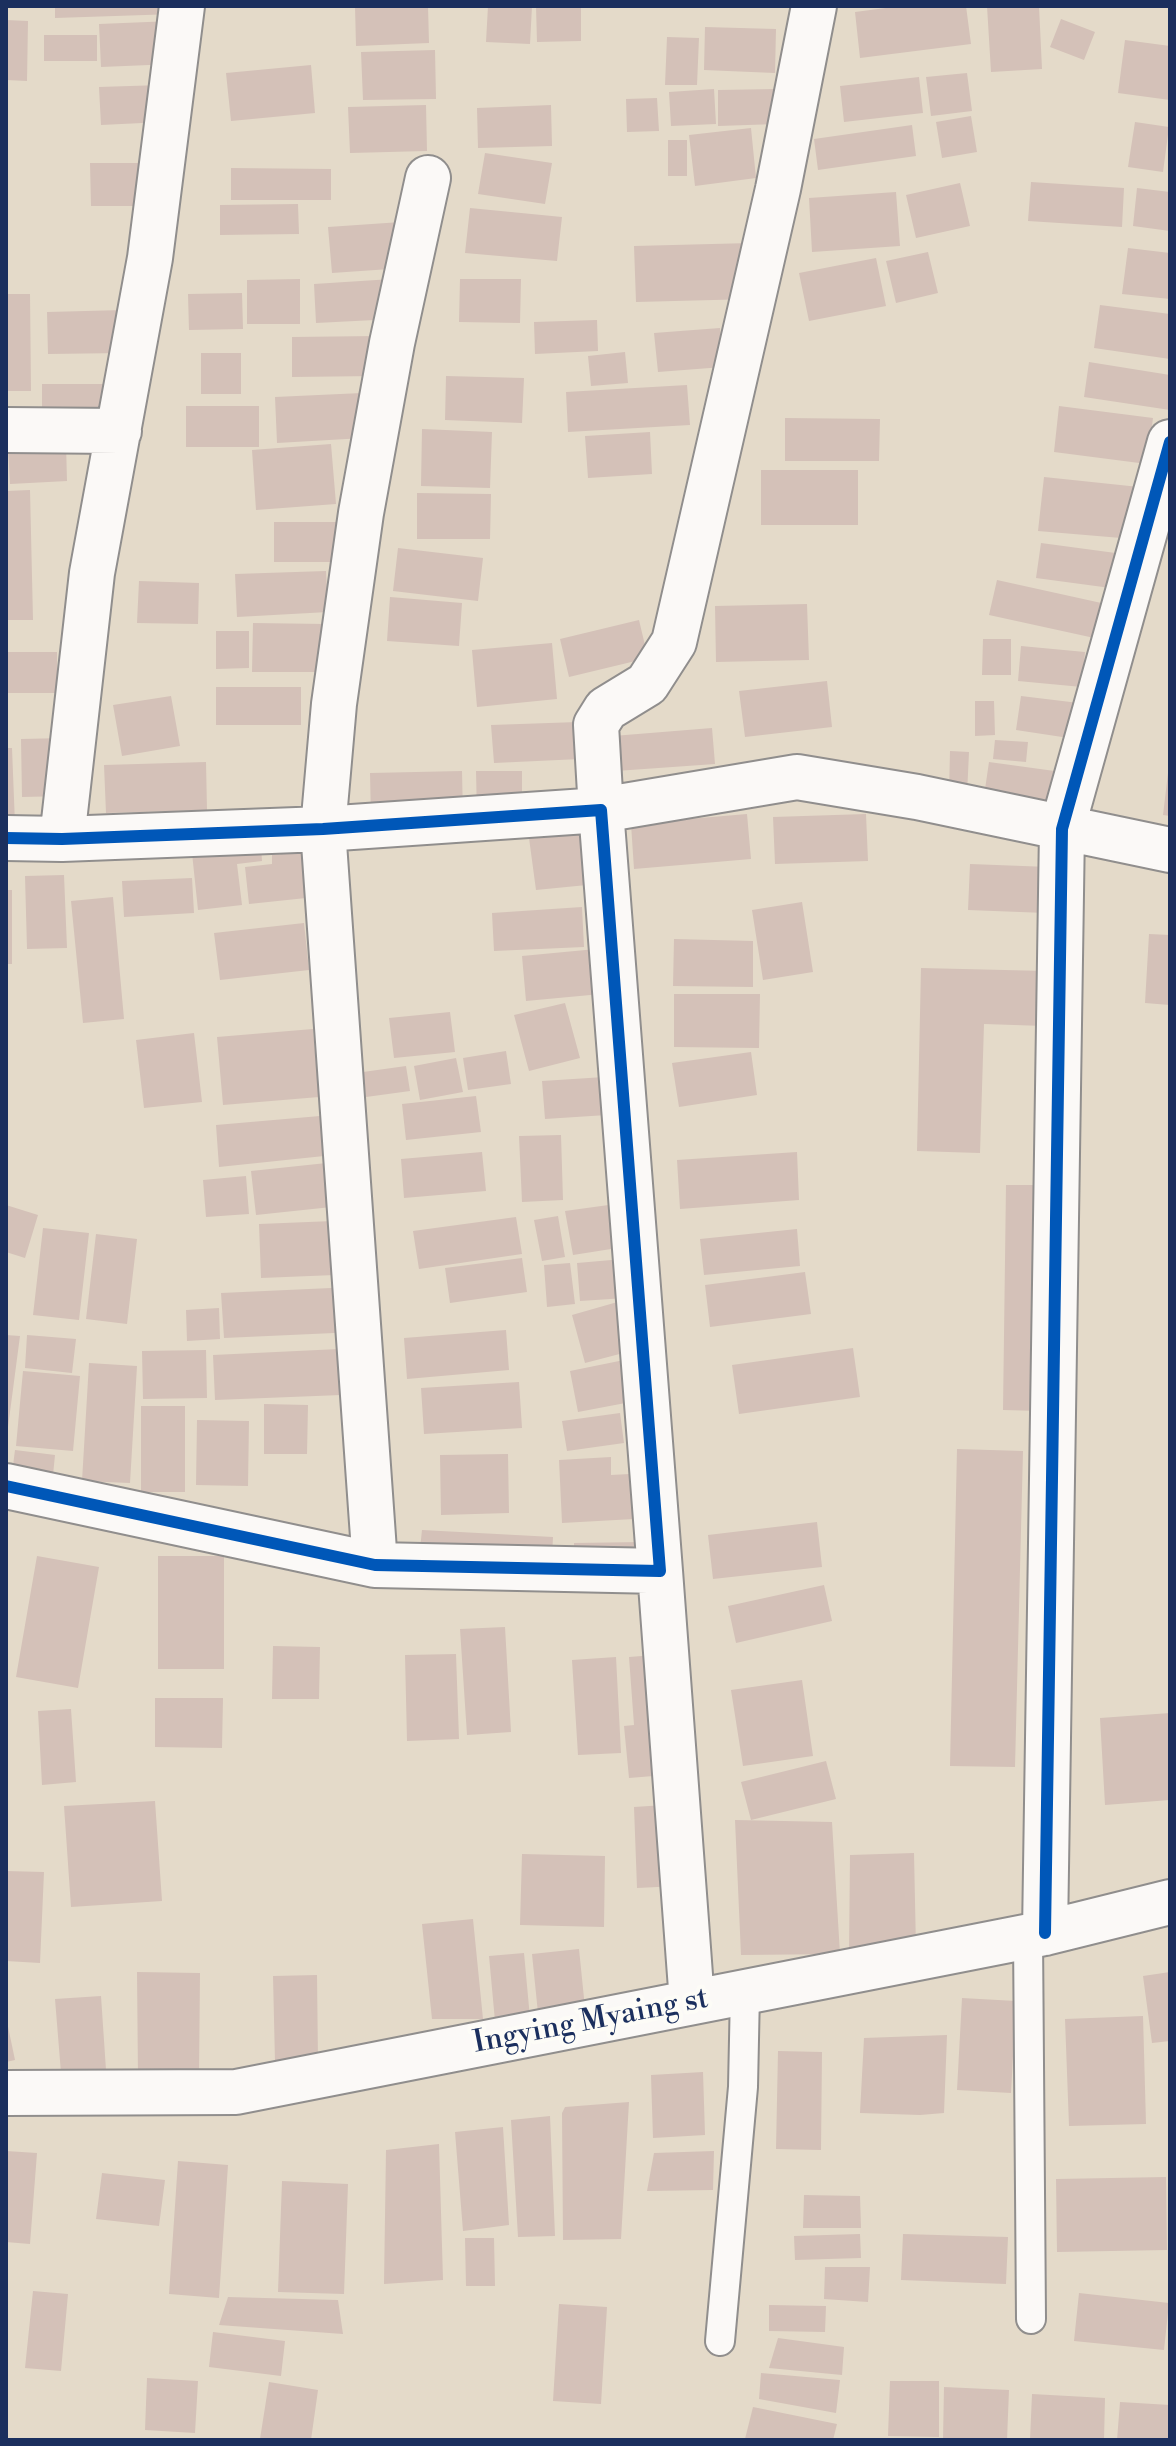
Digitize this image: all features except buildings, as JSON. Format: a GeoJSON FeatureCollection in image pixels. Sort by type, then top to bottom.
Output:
{"type":"FeatureCollection","features":[{"type":"Feature","properties":{"kind":"street"},"geometry":{"type":"LineString","coordinates":[[62,839],[92,573],[150,258],[182,6]]}},
{"type":"Feature","properties":{"kind":"street"},"geometry":{"type":"LineString","coordinates":[[692,2002],[596,725],[606,709],[647,684],[674,642],[771,218],[814,6]]}},
{"type":"Feature","properties":{"kind":"street"},"geometry":{"type":"LineString","coordinates":[[375,1565],[323,829],[334,704],[361,513],[392,343],[428,178]]}},
{"type":"Feature","properties":{"kind":"street"},"geometry":{"type":"LineString","coordinates":[[6,430],[119,431]]}},
{"type":"Feature","properties":{"kind":"street"},"geometry":{"type":"LineString","coordinates":[[1036,1935],[1062,829],[1170,442]]}},
{"type":"Feature","properties":{"kind":"street"},"geometry":{"type":"LineString","coordinates":[[6,838],[62,839],[323,829],[601,810],[797,777],[917,797],[1170,850]]}},
{"type":"Feature","properties":{"kind":"street"},"geometry":{"type":"LineString","coordinates":[[6,1486],[375,1565],[660,1571]]}},
{"type":"Feature","properties":{"kind":"street","name":"Ingying Myaing st"},"geometry":{"type":"LineString","coordinates":[[6,2093],[236,2092],[1036,1935],[1170,1902]]}},
{"type":"Feature","properties":{"kind":"lane"},"geometry":{"type":"LineString","coordinates":[[1031,2319],[1036,1935]]}},
{"type":"Feature","properties":{"kind":"lane"},"geometry":{"type":"LineString","coordinates":[[720,2341],[743,2087],[745,1992]]}},
{"type":"Feature","properties":{"kind":"cycle path"},"geometry":{"type":"LineString","coordinates":[[1045,1933],[1062,829],[1170,442]]}},
{"type":"Feature","properties":{"kind":"cycle path"},"geometry":{"type":"LineString","coordinates":[[6,838],[62,839],[323,829],[601,810],[660,1571],[375,1565],[6,1486]]}}]}
